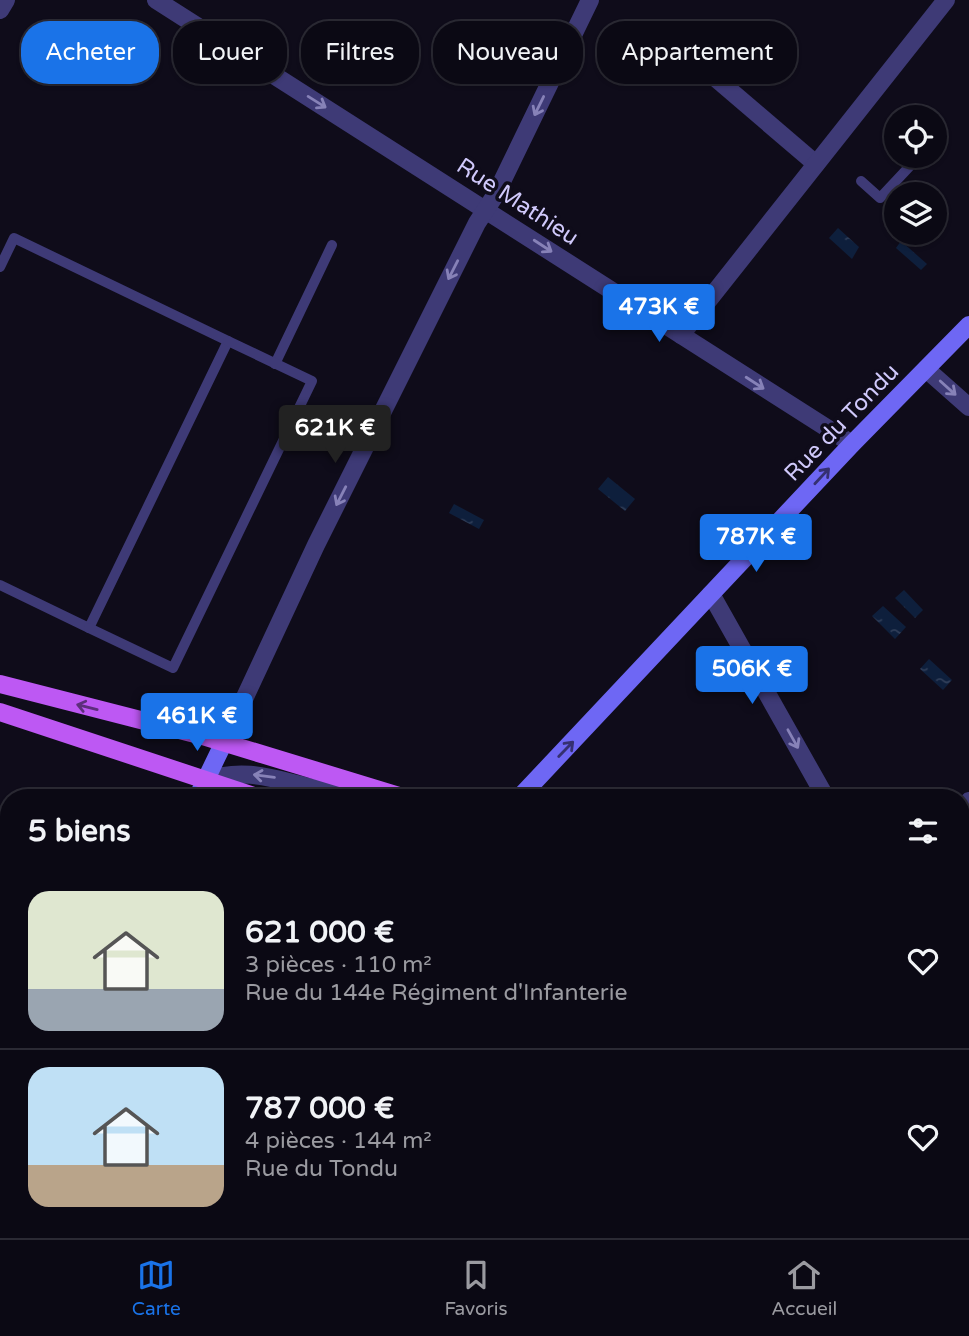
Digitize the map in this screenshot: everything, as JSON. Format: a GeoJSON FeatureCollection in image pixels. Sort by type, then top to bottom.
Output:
{"type":"FeatureCollection","features":[{"type":"Feature","properties":{"kind":"main road"},"geometry":{"type":"LineString","coordinates":[[0,684],[224,742],[370,789]]}},
{"type":"Feature","properties":{"kind":"main road"},"geometry":{"type":"LineString","coordinates":[[0,712],[231,789]]}},
{"type":"Feature","properties":{"kind":"street"},"geometry":{"type":"LineString","coordinates":[[0,10],[6,0]]}},
{"type":"Feature","properties":{"kind":"street","name":"Rue Mathieu"},"geometry":{"type":"LineString","coordinates":[[156,0],[852,444]]}},
{"type":"Feature","properties":{"kind":"street"},"geometry":{"type":"LineString","coordinates":[[201,789],[316,545],[590,0]]}},
{"type":"Feature","properties":{"kind":"street"},"geometry":{"type":"LineString","coordinates":[[681,335],[827,158],[946,0]]}},
{"type":"Feature","properties":{"kind":"street"},"geometry":{"type":"LineString","coordinates":[[729,84],[827,158]]}},
{"type":"Feature","properties":{"kind":"street","name":"Rue du Tondu"},"geometry":{"type":"LineString","coordinates":[[527,789],[852,444],[969,325]]}},
{"type":"Feature","properties":{"kind":"street"},"geometry":{"type":"LineString","coordinates":[[926,369],[969,407]]}},
{"type":"Feature","properties":{"kind":"street"},"geometry":{"type":"LineString","coordinates":[[711,594],[821,789]]}},
{"type":"Feature","properties":{"kind":"street"},"geometry":{"type":"LineString","coordinates":[[205,781],[231,775],[267,775],[317,789]]}},
{"type":"Feature","properties":{"kind":"lane"},"geometry":{"type":"LineString","coordinates":[[862,181],[880,198],[908,168]]}},
{"type":"Feature","properties":{"kind":"lane"},"geometry":{"type":"LineString","coordinates":[[0,267],[14,238],[312,382],[173,668],[0,585]]}},
{"type":"Feature","properties":{"kind":"lane"},"geometry":{"type":"LineString","coordinates":[[275,363],[332,245]]}},
{"type":"Feature","properties":{"kind":"lane"},"geometry":{"type":"LineString","coordinates":[[89,628],[228,341]]}},
{"type":"Feature","properties":{"kind":"water"},"geometry":{"type":"Polygon","coordinates":[[[838,228],[859,247],[852,259],[829,238],[838,228]]]}},
{"type":"Feature","properties":{"kind":"water"},"geometry":{"type":"Polygon","coordinates":[[[898,245],[906,245],[927,264],[921,270],[896,248],[898,245]]]}},
{"type":"Feature","properties":{"kind":"water"},"geometry":{"type":"Polygon","coordinates":[[[608,477],[635,499],[625,511],[598,489],[608,477]]]}},
{"type":"Feature","properties":{"kind":"water"},"geometry":{"type":"Polygon","coordinates":[[[454,504],[484,520],[479,529],[449,513],[454,504]]]}},
{"type":"Feature","properties":{"kind":"water"},"geometry":{"type":"Polygon","coordinates":[[[904,590],[923,610],[915,618],[895,598],[904,590]]]}},
{"type":"Feature","properties":{"kind":"water"},"geometry":{"type":"Polygon","coordinates":[[[883,606],[906,627],[895,639],[872,616],[883,606]]]}},
{"type":"Feature","properties":{"kind":"water"},"geometry":{"type":"Polygon","coordinates":[[[929,659],[952,680],[943,690],[920,669],[929,659]]]}}]}
